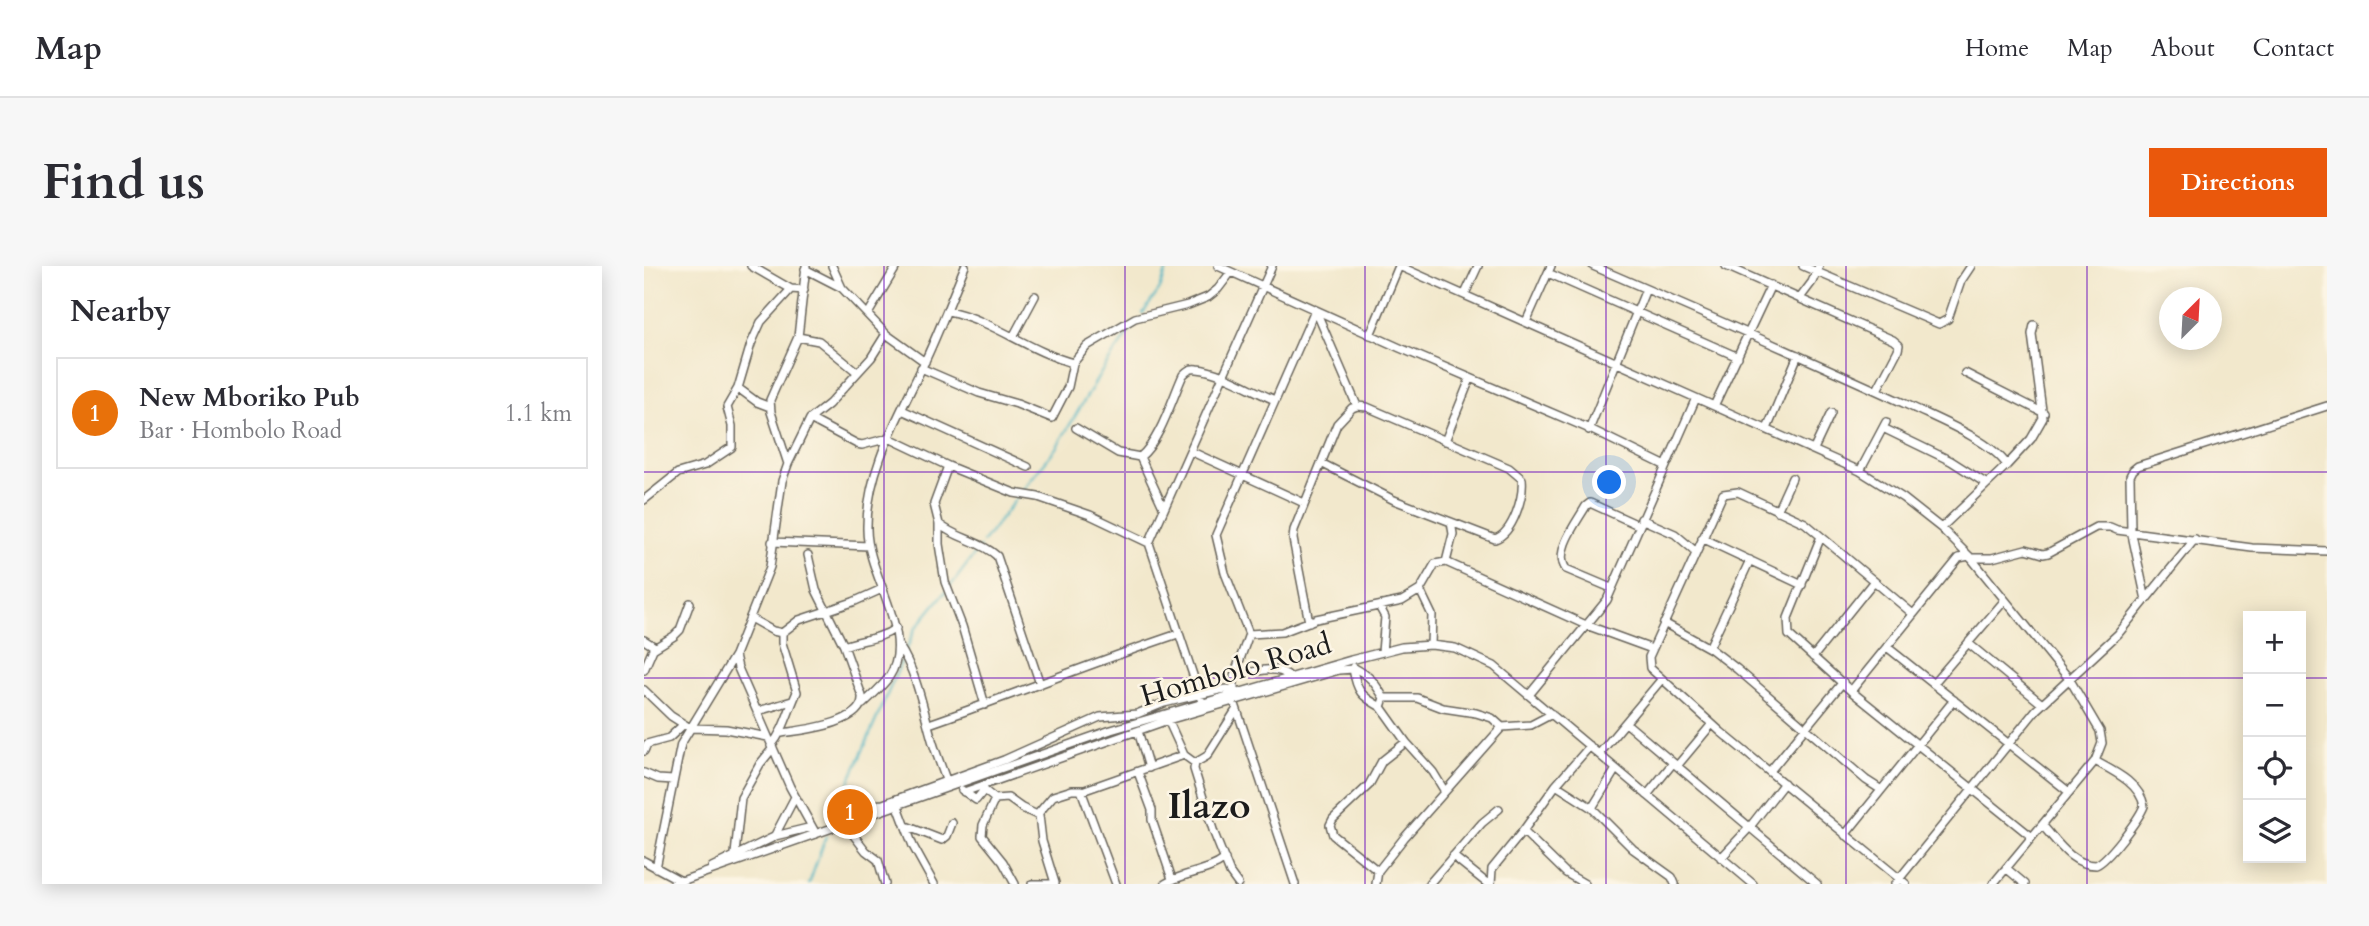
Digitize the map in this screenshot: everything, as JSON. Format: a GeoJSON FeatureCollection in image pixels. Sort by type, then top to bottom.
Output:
{"type":"FeatureCollection","features":[{"type":"Feature","properties":{"kind":"street"},"geometry":{"type":"LineString","coordinates":[[751,266],[791,289],[804,290]]}},
{"type":"Feature","properties":{"kind":"street"},"geometry":{"type":"LineString","coordinates":[[832,266],[842,288]]}},
{"type":"Feature","properties":{"kind":"street"},"geometry":{"type":"LineString","coordinates":[[946,780],[882,589],[869,547],[867,527],[872,485],[889,438],[948,311],[965,266]]}},
{"type":"Feature","properties":{"kind":"street"},"geometry":{"type":"LineString","coordinates":[[1217,266],[1666,466]]}},
{"type":"Feature","properties":{"kind":"street"},"geometry":{"type":"LineString","coordinates":[[885,884],[880,862],[842,826],[849,811],[856,806],[883,804],[1004,760],[1100,718],[1137,714],[1164,704],[1201,698],[1149,543],[1272,266]]}},
{"type":"Feature","properties":{"kind":"street"},"geometry":{"type":"LineString","coordinates":[[1370,335],[1399,266],[1860,471],[1903,498],[1941,528],[1970,557],[2070,680],[2100,731],[2102,743],[2095,761],[1993,884]]}},
{"type":"Feature","properties":{"kind":"street"},"geometry":{"type":"LineString","coordinates":[[1465,294],[1478,266]]}},
{"type":"Feature","properties":{"kind":"street"},"geometry":{"type":"LineString","coordinates":[[1593,266],[1877,390],[1962,431],[1992,450],[2007,465]]}},
{"type":"Feature","properties":{"kind":"street"},"geometry":{"type":"LineString","coordinates":[[1612,274],[1616,266]]}},
{"type":"Feature","properties":{"kind":"street"},"geometry":{"type":"LineString","coordinates":[[1726,266],[1893,340],[1899,345],[1877,390]]}},
{"type":"Feature","properties":{"kind":"street"},"geometry":{"type":"LineString","coordinates":[[1803,266],[1818,269],[1939,324],[1948,319],[1961,281],[1971,266]]}},
{"type":"Feature","properties":{"kind":"street"},"geometry":{"type":"LineString","coordinates":[[788,464],[781,450],[770,407],[771,396],[798,337],[805,267],[842,288],[886,334],[923,365],[979,393],[1010,401],[1052,418],[1068,387],[1073,363],[1087,346],[1135,318],[1188,305],[1208,297],[1231,272]]}},
{"type":"Feature","properties":{"kind":"street"},"geometry":{"type":"LineString","coordinates":[[868,314],[895,269]]}},
{"type":"Feature","properties":{"kind":"street"},"geometry":{"type":"LineString","coordinates":[[1800,298],[1818,269]]}},
{"type":"Feature","properties":{"kind":"street"},"geometry":{"type":"LineString","coordinates":[[1526,321],[1549,270],[1636,313],[1738,357]]}},
{"type":"Feature","properties":{"kind":"street"},"geometry":{"type":"LineString","coordinates":[[1714,406],[1771,285]]}},
{"type":"Feature","properties":{"kind":"street"},"geometry":{"type":"LineString","coordinates":[[644,500],[678,473],[705,465],[733,447],[732,426],[727,407],[738,388],[751,344],[761,322],[791,289]]}},
{"type":"Feature","properties":{"kind":"street"},"geometry":{"type":"LineString","coordinates":[[1589,430],[1646,289]]}},
{"type":"Feature","properties":{"kind":"street"},"geometry":{"type":"LineString","coordinates":[[1013,337],[1035,296]]}},
{"type":"Feature","properties":{"kind":"street"},"geometry":{"type":"LineString","coordinates":[[1295,884],[1233,697],[1234,676],[1250,634],[1225,573],[1216,538],[1241,475],[1315,310]]}},
{"type":"Feature","properties":{"kind":"street"},"geometry":{"type":"LineString","coordinates":[[1315,310],[1357,406]]}},
{"type":"Feature","properties":{"kind":"street"},"geometry":{"type":"LineString","coordinates":[[948,311],[973,318],[1013,337],[1025,346],[1073,363]]}},
{"type":"Feature","properties":{"kind":"street"},"geometry":{"type":"LineString","coordinates":[[1941,528],[2007,465],[2031,439],[2042,421],[2044,413],[2032,334],[2035,325]]}},
{"type":"Feature","properties":{"kind":"street"},"geometry":{"type":"LineString","coordinates":[[656,868],[673,780],[687,726],[735,655],[770,567],[782,481],[788,464],[810,419],[828,404],[871,358],[886,334]]}},
{"type":"Feature","properties":{"kind":"street"},"geometry":{"type":"LineString","coordinates":[[798,337],[819,341],[857,372]]}},
{"type":"Feature","properties":{"kind":"street"},"geometry":{"type":"LineString","coordinates":[[1767,429],[1798,355]]}},
{"type":"Feature","properties":{"kind":"street"},"geometry":{"type":"LineString","coordinates":[[1140,457],[1159,430],[1184,373],[1195,369],[1275,400]]}},
{"type":"Feature","properties":{"kind":"street"},"geometry":{"type":"LineString","coordinates":[[1965,373],[2044,413]]}},
{"type":"Feature","properties":{"kind":"street"},"geometry":{"type":"LineString","coordinates":[[1445,441],[1470,379]]}},
{"type":"Feature","properties":{"kind":"street"},"geometry":{"type":"LineString","coordinates":[[738,388],[757,402],[770,407]]}},
{"type":"Feature","properties":{"kind":"street"},"geometry":{"type":"LineString","coordinates":[[1529,695],[1605,603],[1696,398]]}},
{"type":"Feature","properties":{"kind":"street"},"geometry":{"type":"LineString","coordinates":[[1309,622],[1293,539],[1304,503],[1337,424],[1357,406],[1372,409],[1509,468],[1522,479],[1523,491],[1501,537],[1495,539],[1394,500],[1321,463]]}},
{"type":"Feature","properties":{"kind":"street"},"geometry":{"type":"LineString","coordinates":[[2146,600],[2131,530],[2130,476],[2133,470],[2138,466],[2327,406]]}},
{"type":"Feature","properties":{"kind":"street"},"geometry":{"type":"LineString","coordinates":[[902,410],[1028,467]]}},
{"type":"Feature","properties":{"kind":"street"},"geometry":{"type":"LineString","coordinates":[[1814,449],[1831,413]]}},
{"type":"Feature","properties":{"kind":"street"},"geometry":{"type":"LineString","coordinates":[[810,419],[857,444],[889,438],[948,466],[1018,494],[1038,497],[1090,515],[1149,543]]}},
{"type":"Feature","properties":{"kind":"street"},"geometry":{"type":"LineString","coordinates":[[1860,471],[1885,425],[1987,484]]}},
{"type":"Feature","properties":{"kind":"street"},"geometry":{"type":"LineString","coordinates":[[1076,428],[1118,453],[1140,457]]}},
{"type":"Feature","properties":{"kind":"street"},"geometry":{"type":"LineString","coordinates":[[1190,452],[1304,503]]}},
{"type":"Feature","properties":{"kind":"street"},"geometry":{"type":"LineString","coordinates":[[1140,457],[1164,509]]}},
{"type":"Feature","properties":{"kind":"street"},"geometry":{"type":"LineString","coordinates":[[948,466],[934,504],[939,524],[939,544],[945,582],[985,705]]}},
{"type":"Feature","properties":{"kind":"street"},"geometry":{"type":"LineString","coordinates":[[1777,511],[1792,478]]}},
{"type":"Feature","properties":{"kind":"street"},"geometry":{"type":"LineString","coordinates":[[1913,614],[1804,523],[1731,491],[1723,494],[1699,544],[1652,649],[1649,657],[1650,668],[1712,724],[1900,882],[1971,787],[2042,704],[2118,634],[2195,539]]}},
{"type":"Feature","properties":{"kind":"street"},"geometry":{"type":"LineString","coordinates":[[1611,588],[1566,569],[1562,561],[1565,543],[1590,503],[1750,560],[1802,584]]}},
{"type":"Feature","properties":{"kind":"street"},"geometry":{"type":"LineString","coordinates":[[1446,562],[1452,542],[1451,522]]}},
{"type":"Feature","properties":{"kind":"street"},"geometry":{"type":"LineString","coordinates":[[939,524],[952,535],[981,545],[997,556],[1040,684]]}},
{"type":"Feature","properties":{"kind":"street"},"geometry":{"type":"LineString","coordinates":[[1851,691],[1959,558],[1965,555],[1992,558],[2026,549],[2048,553],[2096,527],[2252,548],[2327,551]]}},
{"type":"Feature","properties":{"kind":"street"},"geometry":{"type":"LineString","coordinates":[[939,544],[952,535]]}},
{"type":"Feature","properties":{"kind":"street"},"geometry":{"type":"LineString","coordinates":[[1820,538],[1787,624],[1789,635],[1851,691],[2032,837]]}},
{"type":"Feature","properties":{"kind":"street"},"geometry":{"type":"LineString","coordinates":[[772,542],[869,547]]}},
{"type":"Feature","properties":{"kind":"street"},"geometry":{"type":"LineString","coordinates":[[808,555],[816,590],[844,646],[863,704]]}},
{"type":"Feature","properties":{"kind":"street"},"geometry":{"type":"LineString","coordinates":[[1709,648],[1750,560]]}},
{"type":"Feature","properties":{"kind":"street"},"geometry":{"type":"LineString","coordinates":[[1250,634],[1282,632],[1309,622],[1413,596],[1420,590],[1435,564],[1446,562],[1586,625],[1652,649]]}},
{"type":"Feature","properties":{"kind":"street"},"geometry":{"type":"LineString","coordinates":[[1813,657],[1874,581]]}},
{"type":"Feature","properties":{"kind":"street"},"geometry":{"type":"LineString","coordinates":[[782,634],[799,620],[882,589]]}},
{"type":"Feature","properties":{"kind":"street"},"geometry":{"type":"LineString","coordinates":[[1420,590],[1432,615],[1431,645]]}},
{"type":"Feature","properties":{"kind":"street"},"geometry":{"type":"LineString","coordinates":[[1933,684],[2005,600]]}},
{"type":"Feature","properties":{"kind":"street"},"geometry":{"type":"LineString","coordinates":[[644,670],[655,646],[678,632],[690,603]]}},
{"type":"Feature","properties":{"kind":"street"},"geometry":{"type":"LineString","coordinates":[[1382,652],[1385,617],[1392,603]]}},
{"type":"Feature","properties":{"kind":"street"},"geometry":{"type":"LineString","coordinates":[[1379,606],[1385,617]]}},
{"type":"Feature","properties":{"kind":"street"},"geometry":{"type":"LineString","coordinates":[[750,618],[782,634]]}},
{"type":"Feature","properties":{"kind":"street"},"geometry":{"type":"LineString","coordinates":[[1664,623],[1709,648],[1775,699],[1866,780],[1880,789]]}},
{"type":"Feature","properties":{"kind":"street"},"geometry":{"type":"LineString","coordinates":[[844,646],[886,635],[896,628]]}},
{"type":"Feature","properties":{"kind":"street"},"geometry":{"type":"LineString","coordinates":[[735,855],[741,796],[782,733],[797,692],[782,643],[782,634]]}},
{"type":"Feature","properties":{"kind":"street"},"geometry":{"type":"LineString","coordinates":[[929,724],[1097,661],[1178,634]]}},
{"type":"Feature","properties":{"kind":"street"},"geometry":{"type":"LineString","coordinates":[[644,640],[655,646]]}},
{"type":"Feature","properties":{"kind":"street"},"geometry":{"type":"LineString","coordinates":[[1968,643],[2042,704]]}},
{"type":"Feature","properties":{"kind":"street","name":"Hombolo Road"},"geometry":{"type":"LineString","coordinates":[[677,883],[814,830],[842,826],[1111,730],[1167,717],[1201,698],[1233,697],[1290,677],[1402,646],[1431,645],[1455,648],[1484,660],[1753,884]]}},
{"type":"Feature","properties":{"kind":"street"},"geometry":{"type":"LineString","coordinates":[[1887,647],[2069,792]]}},
{"type":"Feature","properties":{"kind":"street"},"geometry":{"type":"LineString","coordinates":[[782,733],[828,725],[853,714],[890,676],[903,652]]}},
{"type":"Feature","properties":{"kind":"street"},"geometry":{"type":"LineString","coordinates":[[703,873],[774,837],[814,830],[772,747],[735,655]]}},
{"type":"Feature","properties":{"kind":"street"},"geometry":{"type":"LineString","coordinates":[[1351,660],[1362,695],[1381,707],[1406,742],[1433,772],[1444,790]]}},
{"type":"Feature","properties":{"kind":"street"},"geometry":{"type":"LineString","coordinates":[[1234,676],[1270,669],[1281,670],[1290,677]]}},
{"type":"Feature","properties":{"kind":"street"},"geometry":{"type":"LineString","coordinates":[[964,792],[1138,731],[1167,717],[1322,674],[1353,669],[1366,673],[1384,698]]}},
{"type":"Feature","properties":{"kind":"street"},"geometry":{"type":"LineString","coordinates":[[1599,754],[1661,680]]}},
{"type":"Feature","properties":{"kind":"street"},"geometry":{"type":"LineString","coordinates":[[1770,771],[1843,682]]}},
{"type":"Feature","properties":{"kind":"street"},"geometry":{"type":"LineString","coordinates":[[644,690],[665,712],[687,726],[726,729],[768,737]]}},
{"type":"Feature","properties":{"kind":"street"},"geometry":{"type":"LineString","coordinates":[[1381,707],[1384,698]]}},
{"type":"Feature","properties":{"kind":"street"},"geometry":{"type":"LineString","coordinates":[[1384,698],[1417,698],[1443,708],[1492,718],[1502,727]]}},
{"type":"Feature","properties":{"kind":"street"},"geometry":{"type":"LineString","coordinates":[[1844,835],[1954,700]]}},
{"type":"Feature","properties":{"kind":"street"},"geometry":{"type":"LineString","coordinates":[[758,711],[792,701]]}},
{"type":"Feature","properties":{"kind":"street"},"geometry":{"type":"LineString","coordinates":[[1164,704],[1184,755],[1195,764]]}},
{"type":"Feature","properties":{"kind":"street"},"geometry":{"type":"LineString","coordinates":[[1195,764],[1207,756],[1236,710]]}},
{"type":"Feature","properties":{"kind":"street"},"geometry":{"type":"LineString","coordinates":[[1376,884],[1378,872],[1444,790],[1502,727],[1531,725],[1552,714]]}},
{"type":"Feature","properties":{"kind":"street"},"geometry":{"type":"LineString","coordinates":[[1626,723],[1817,884]]}},
{"type":"Feature","properties":{"kind":"street"},"geometry":{"type":"LineString","coordinates":[[1647,794],[1712,724]]}},
{"type":"Feature","properties":{"kind":"street"},"geometry":{"type":"LineString","coordinates":[[644,751],[647,744],[669,738],[687,726]]}},
{"type":"Feature","properties":{"kind":"street"},"geometry":{"type":"LineString","coordinates":[[1138,731],[1149,768]]}},
{"type":"Feature","properties":{"kind":"street"},"geometry":{"type":"LineString","coordinates":[[1378,872],[1333,835],[1330,825],[1369,785],[1382,761],[1406,742]]}},
{"type":"Feature","properties":{"kind":"street"},"geometry":{"type":"LineString","coordinates":[[1453,856],[1490,884],[1492,869],[1556,785],[1590,746]]}},
{"type":"Feature","properties":{"kind":"street"},"geometry":{"type":"LineString","coordinates":[[1032,884],[1055,884],[1042,841],[1040,815],[1054,796],[1076,789],[1082,791],[1184,755]]}},
{"type":"Feature","properties":{"kind":"street"},"geometry":{"type":"LineString","coordinates":[[2042,825],[2072,857],[2086,864],[2101,863],[2144,806],[2140,793],[2131,784],[2095,761]]}},
{"type":"Feature","properties":{"kind":"street"},"geometry":{"type":"LineString","coordinates":[[1195,764],[1195,773],[1225,859],[1238,884]]}},
{"type":"Feature","properties":{"kind":"street"},"geometry":{"type":"LineString","coordinates":[[1592,808],[1616,769]]}},
{"type":"Feature","properties":{"kind":"street"},"geometry":{"type":"LineString","coordinates":[[1138,772],[1172,879]]}},
{"type":"Feature","properties":{"kind":"street"},"geometry":{"type":"LineString","coordinates":[[644,773],[658,779],[673,780]]}},
{"type":"Feature","properties":{"kind":"street"},"geometry":{"type":"LineString","coordinates":[[1721,858],[1749,828],[1784,783]]}},
{"type":"Feature","properties":{"kind":"street"},"geometry":{"type":"LineString","coordinates":[[1556,785],[1592,808],[1633,849],[1672,877],[1675,884]]}},
{"type":"Feature","properties":{"kind":"street"},"geometry":{"type":"LineString","coordinates":[[957,786],[976,800],[984,790],[995,799],[1008,798],[1029,813],[1040,815]]}},
{"type":"Feature","properties":{"kind":"street"},"geometry":{"type":"LineString","coordinates":[[1082,791],[1116,884]]}},
{"type":"Feature","properties":{"kind":"street"},"geometry":{"type":"LineString","coordinates":[[774,837],[795,797]]}},
{"type":"Feature","properties":{"kind":"street"},"geometry":{"type":"LineString","coordinates":[[995,799],[982,825],[982,836],[1003,862],[1015,884]]}},
{"type":"Feature","properties":{"kind":"street"},"geometry":{"type":"LineString","coordinates":[[898,806],[931,883]]}},
{"type":"Feature","properties":{"kind":"street"},"geometry":{"type":"LineString","coordinates":[[1429,884],[1482,823],[1499,809]]}},
{"type":"Feature","properties":{"kind":"street"},"geometry":{"type":"LineString","coordinates":[[906,826],[942,840],[947,836],[951,824]]}},
{"type":"Feature","properties":{"kind":"street"},"geometry":{"type":"LineString","coordinates":[[1523,831],[1566,873],[1585,884]]}},
{"type":"Feature","properties":{"kind":"street"},"geometry":{"type":"LineString","coordinates":[[1165,884],[1172,879],[1218,865],[1225,859]]}},
{"type":"Feature","properties":{"kind":"street"},"geometry":{"type":"LineString","coordinates":[[644,861],[677,883]]}},
{"type":"Feature","properties":{"kind":"street"},"geometry":{"type":"LineString","coordinates":[[2006,868],[2025,884]]}},
{"type":"Feature","properties":{"kind":"waterway"},"geometry":{"type":"LineString","coordinates":[[1143,313],[1160,289],[1168,266]]}},
{"type":"Feature","properties":{"kind":"waterway"},"geometry":{"type":"LineString","coordinates":[[1021,492],[1056,448],[1102,371],[1136,322]]}},
{"type":"Feature","properties":{"kind":"waterway"},"geometry":{"type":"LineString","coordinates":[[983,542],[1018,496]]}},
{"type":"Feature","properties":{"kind":"waterway"},"geometry":{"type":"LineString","coordinates":[[950,587],[980,547]]}},
{"type":"Feature","properties":{"kind":"waterway"},"geometry":{"type":"LineString","coordinates":[[905,653],[915,629],[946,591]]}},
{"type":"Feature","properties":{"kind":"waterway"},"geometry":{"type":"LineString","coordinates":[[831,824],[903,658]]}},
{"type":"Feature","properties":{"kind":"waterway"},"geometry":{"type":"LineString","coordinates":[[809,884],[826,836]]}},
{"type":"Feature","properties":{"kind":"place","name":"New Mboriko Pub"},"geometry":{"type":"Point","coordinates":[850,812]}},
{"type":"Feature","properties":{"kind":"district","name":"Ilazo"},"geometry":{"type":"Point","coordinates":[1209,806]}}]}
